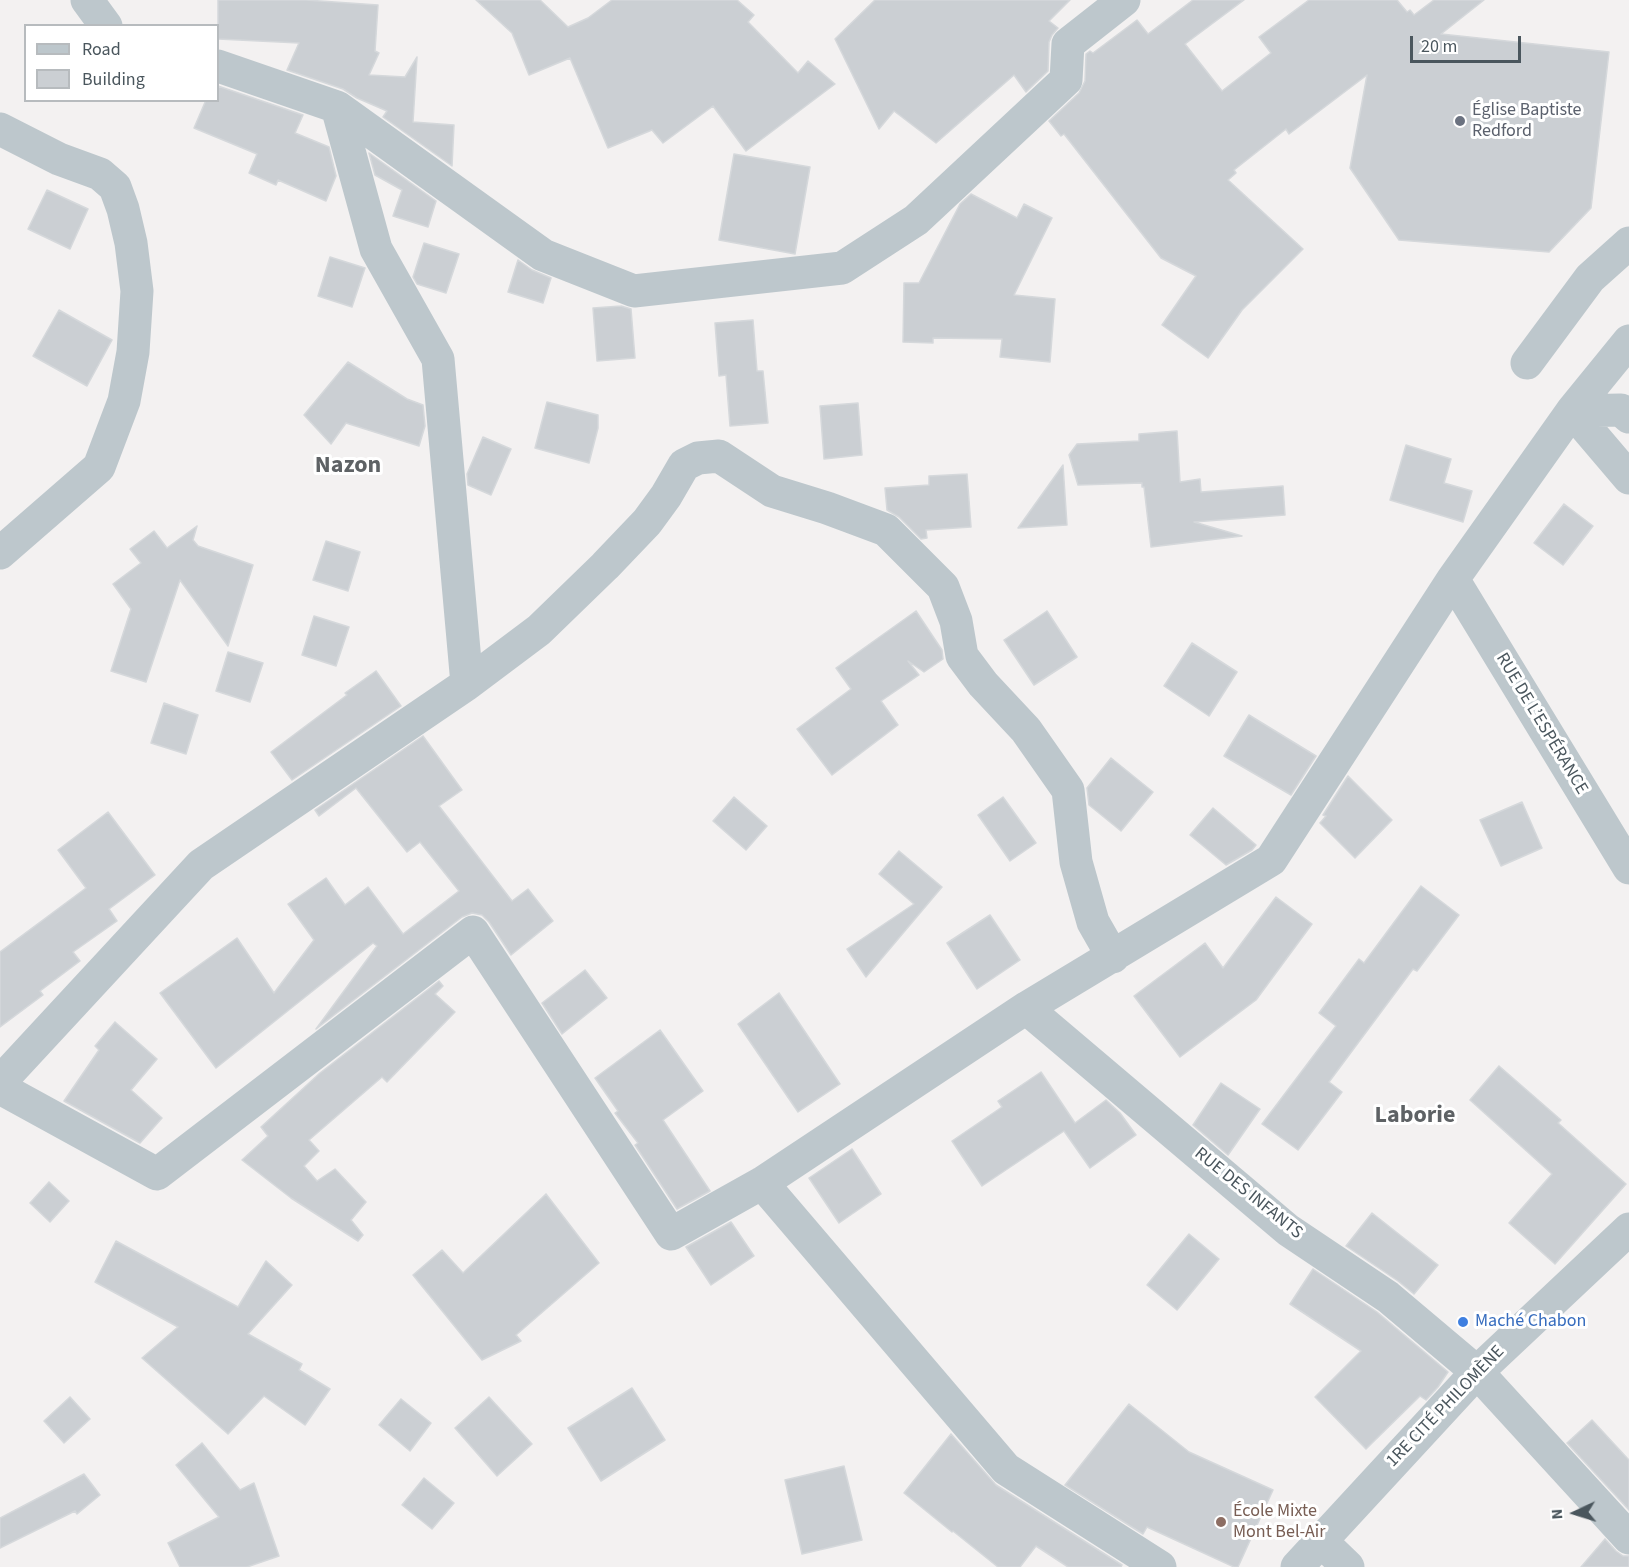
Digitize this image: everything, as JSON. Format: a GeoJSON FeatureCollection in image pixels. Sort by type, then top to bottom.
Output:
{"type":"FeatureCollection","features":[{"type":"Feature","properties":{"kind":"street"},"geometry":{"type":"LineString","coordinates":[[87,0],[105,24]]}},
{"type":"Feature","properties":{"kind":"street"},"geometry":{"type":"LineString","coordinates":[[219,66],[337,107],[543,255],[634,291],[842,268],[916,220],[1066,80],[1068,44],[1124,0]]}},
{"type":"Feature","properties":{"kind":"street"},"geometry":{"type":"LineString","coordinates":[[337,107],[376,249],[438,359],[467,684]]}},
{"type":"Feature","properties":{"kind":"street"},"geometry":{"type":"LineString","coordinates":[[0,129],[58,159],[100,174],[115,187],[132,243],[137,291],[133,352],[124,401],[99,467],[0,553]]}},
{"type":"Feature","properties":{"kind":"street"},"geometry":{"type":"LineString","coordinates":[[1527,363],[1590,278],[1629,243]]}},
{"type":"Feature","properties":{"kind":"street"},"geometry":{"type":"LineString","coordinates":[[0,1088],[157,1174],[473,932],[671,1234],[762,1182],[1026,1008],[1271,860],[1453,579],[1572,411],[1629,341]]}},
{"type":"Feature","properties":{"kind":"street"},"geometry":{"type":"LineString","coordinates":[[1572,411],[1621,410],[1629,417]]}},
{"type":"Feature","properties":{"kind":"street"},"geometry":{"type":"LineString","coordinates":[[1572,411],[1629,478]]}},
{"type":"Feature","properties":{"kind":"street"},"geometry":{"type":"LineString","coordinates":[[0,1082],[201,866],[467,684],[539,630],[647,522],[684,465],[698,458],[719,456],[772,491],[886,530],[943,587],[956,621],[962,656],[983,684],[1026,730],[1068,790],[1076,862],[1094,922],[1113,957]]}},
{"type":"Feature","properties":{"kind":"street","name":"RUE DE L’ESPÉRANCE"},"geometry":{"type":"LineString","coordinates":[[1453,579],[1629,868]]}},
{"type":"Feature","properties":{"kind":"street","name":"RUE DES INFANTS"},"geometry":{"type":"LineString","coordinates":[[1026,1008],[1288,1230],[1388,1297],[1477,1372],[1629,1538]]}},
{"type":"Feature","properties":{"kind":"street"},"geometry":{"type":"LineString","coordinates":[[762,1182],[1006,1469],[1160,1567]]}},
{"type":"Feature","properties":{"kind":"street","name":"1RE CITÉ PHILOMÈNE"},"geometry":{"type":"LineString","coordinates":[[1297,1567],[1477,1372],[1629,1229]]}},
{"type":"Feature","properties":{"kind":"street"},"geometry":{"type":"LineString","coordinates":[[1321,1541],[1348,1567]]}},
{"type":"Feature","properties":{"kind":"building"},"geometry":{"type":"Polygon","coordinates":[[[218,0],[306,0],[378,5],[375,51],[379,53],[369,75],[405,77],[417,57],[413,122],[454,125],[452,166],[383,117],[387,111],[343,89],[287,70],[299,43],[219,39],[218,0]]]}},
{"type":"Feature","properties":{"kind":"building"},"geometry":{"type":"Polygon","coordinates":[[[476,0],[540,0],[568,27],[588,18],[612,0],[737,0],[754,15],[748,22],[798,73],[808,61],[835,84],[746,151],[713,106],[663,143],[652,130],[608,148],[570,58],[529,75],[512,33],[476,0]]]}},
{"type":"Feature","properties":{"kind":"building"},"geometry":{"type":"Polygon","coordinates":[[[875,0],[1070,0],[1049,21],[1058,28],[1049,42],[1048,71],[1026,92],[1014,75],[936,143],[894,111],[879,129],[835,39],[875,0]]]}},
{"type":"Feature","properties":{"kind":"building"},"geometry":{"type":"Polygon","coordinates":[[[1193,0],[1244,0],[1185,44],[1222,91],[1271,53],[1259,37],[1309,0],[1397,0],[1407,12],[1410,10],[1414,15],[1434,0],[1484,0],[1441,34],[1609,52],[1591,208],[1549,252],[1399,240],[1350,168],[1367,75],[1289,134],[1286,129],[1234,170],[1236,173],[1228,180],[1303,249],[1242,310],[1208,358],[1162,325],[1196,276],[1161,258],[1064,134],[1061,136],[1049,121],[1079,93],[1085,81],[1086,54],[1090,51],[1093,53],[1137,20],[1148,34],[1193,0]]]}},
{"type":"Feature","properties":{"kind":"building"},"geometry":{"type":"Polygon","coordinates":[[[219,86],[303,115],[295,133],[329,147],[336,176],[326,201],[278,180],[276,185],[249,173],[257,154],[194,128],[205,102],[219,102],[219,86]]]}},
{"type":"Feature","properties":{"kind":"building"},"geometry":{"type":"Polygon","coordinates":[[[369,153],[436,201],[428,227],[393,216],[402,190],[375,175],[369,153]]]}},
{"type":"Feature","properties":{"kind":"building"},"geometry":{"type":"Polygon","coordinates":[[[734,154],[810,167],[795,254],[719,240],[734,154]]]}},
{"type":"Feature","properties":{"kind":"building"},"geometry":{"type":"Polygon","coordinates":[[[47,190],[88,209],[70,249],[28,229],[47,190]]]}},
{"type":"Feature","properties":{"kind":"building"},"geometry":{"type":"Polygon","coordinates":[[[971,194],[1017,218],[1024,204],[1052,218],[1014,295],[1055,299],[1050,362],[1000,357],[1002,339],[933,338],[933,343],[903,342],[904,283],[919,283],[960,204],[971,194]]]}},
{"type":"Feature","properties":{"kind":"building"},"geometry":{"type":"Polygon","coordinates":[[[424,243],[459,254],[446,293],[417,284],[413,277],[424,243]]]}},
{"type":"Feature","properties":{"kind":"building"},"geometry":{"type":"Polygon","coordinates":[[[330,257],[365,268],[352,307],[318,296],[330,257]]]}},
{"type":"Feature","properties":{"kind":"building"},"geometry":{"type":"Polygon","coordinates":[[[518,260],[532,270],[551,278],[543,303],[508,292],[518,260]]]}},
{"type":"Feature","properties":{"kind":"building"},"geometry":{"type":"Polygon","coordinates":[[[621,306],[631,309],[635,358],[597,361],[593,308],[621,306]]]}},
{"type":"Feature","properties":{"kind":"building"},"geometry":{"type":"Polygon","coordinates":[[[59,310],[112,340],[87,386],[33,356],[59,310]]]}},
{"type":"Feature","properties":{"kind":"building"},"geometry":{"type":"Polygon","coordinates":[[[753,320],[757,371],[763,371],[768,423],[730,426],[726,375],[719,376],[715,323],[753,320]]]}},
{"type":"Feature","properties":{"kind":"building"},"geometry":{"type":"Polygon","coordinates":[[[348,362],[407,399],[423,405],[425,426],[419,446],[346,423],[331,444],[304,415],[348,362]]]}},
{"type":"Feature","properties":{"kind":"building"},"geometry":{"type":"Polygon","coordinates":[[[547,402],[598,415],[598,428],[589,463],[535,448],[547,402]]]}},
{"type":"Feature","properties":{"kind":"building"},"geometry":{"type":"Polygon","coordinates":[[[858,403],[862,455],[824,459],[820,406],[858,403]]]}},
{"type":"Feature","properties":{"kind":"building"},"geometry":{"type":"Polygon","coordinates":[[[1177,431],[1180,482],[1200,479],[1201,492],[1283,486],[1285,515],[1194,522],[1242,536],[1151,547],[1142,483],[1078,485],[1069,455],[1077,444],[1139,441],[1139,434],[1177,431]]]}},
{"type":"Feature","properties":{"kind":"building"},"geometry":{"type":"Polygon","coordinates":[[[483,437],[511,449],[491,495],[468,485],[467,474],[483,437]]]}},
{"type":"Feature","properties":{"kind":"building"},"geometry":{"type":"Polygon","coordinates":[[[1406,445],[1451,459],[1444,483],[1472,491],[1463,522],[1390,500],[1406,445]]]}},
{"type":"Feature","properties":{"kind":"building"},"geometry":{"type":"Polygon","coordinates":[[[1063,465],[1067,525],[1018,528],[1063,465]]]}},
{"type":"Feature","properties":{"kind":"building"},"geometry":{"type":"Polygon","coordinates":[[[967,474],[971,527],[926,530],[927,538],[921,539],[899,517],[887,510],[885,488],[929,485],[929,476],[967,474]]]}},
{"type":"Feature","properties":{"kind":"building"},"geometry":{"type":"Polygon","coordinates":[[[1564,504],[1593,526],[1563,565],[1534,543],[1564,504]]]}},
{"type":"Feature","properties":{"kind":"building"},"geometry":{"type":"Polygon","coordinates":[[[197,526],[193,540],[198,546],[253,565],[228,646],[180,580],[146,682],[111,671],[131,609],[113,584],[141,563],[130,549],[154,531],[167,548],[197,526]]]}},
{"type":"Feature","properties":{"kind":"building"},"geometry":{"type":"Polygon","coordinates":[[[326,541],[360,552],[348,591],[313,580],[326,541]]]}},
{"type":"Feature","properties":{"kind":"building"},"geometry":{"type":"Polygon","coordinates":[[[916,611],[942,650],[943,659],[924,672],[908,661],[919,675],[881,701],[898,725],[832,775],[797,729],[851,689],[836,668],[916,611]]]}},
{"type":"Feature","properties":{"kind":"building"},"geometry":{"type":"Polygon","coordinates":[[[1047,611],[1077,657],[1034,685],[1004,640],[1047,611]]]}},
{"type":"Feature","properties":{"kind":"building"},"geometry":{"type":"Polygon","coordinates":[[[314,616],[349,627],[336,666],[302,655],[314,616]]]}},
{"type":"Feature","properties":{"kind":"building"},"geometry":{"type":"Polygon","coordinates":[[[1192,643],[1237,672],[1209,716],[1164,686],[1192,643]]]}},
{"type":"Feature","properties":{"kind":"building"},"geometry":{"type":"Polygon","coordinates":[[[228,652],[263,663],[250,702],[216,691],[228,652]]]}},
{"type":"Feature","properties":{"kind":"building"},"geometry":{"type":"Polygon","coordinates":[[[376,671],[401,706],[292,780],[271,752],[376,671]]]}},
{"type":"Feature","properties":{"kind":"building"},"geometry":{"type":"Polygon","coordinates":[[[164,703],[198,715],[186,754],[151,743],[164,703]]]}},
{"type":"Feature","properties":{"kind":"building"},"geometry":{"type":"Polygon","coordinates":[[[1249,715],[1316,756],[1291,795],[1224,756],[1249,715]]]}},
{"type":"Feature","properties":{"kind":"building"},"geometry":{"type":"Polygon","coordinates":[[[423,736],[462,790],[439,806],[512,901],[528,889],[553,921],[511,955],[482,915],[472,913],[462,917],[316,1029],[377,946],[373,943],[216,1068],[160,993],[237,938],[274,993],[314,940],[288,904],[326,878],[345,905],[368,887],[403,934],[459,891],[420,842],[407,852],[356,788],[319,816],[315,810],[423,736]]]}},
{"type":"Feature","properties":{"kind":"building"},"geometry":{"type":"Polygon","coordinates":[[[1111,758],[1153,792],[1121,831],[1089,805],[1087,788],[1111,758]]]}},
{"type":"Feature","properties":{"kind":"building"},"geometry":{"type":"Polygon","coordinates":[[[1348,776],[1392,820],[1355,858],[1320,823],[1348,776]]]}},
{"type":"Feature","properties":{"kind":"building"},"geometry":{"type":"Polygon","coordinates":[[[734,797],[767,826],[746,850],[713,821],[734,797]]]}},
{"type":"Feature","properties":{"kind":"building"},"geometry":{"type":"Polygon","coordinates":[[[1003,797],[1036,843],[1010,861],[978,815],[1003,797]]]}},
{"type":"Feature","properties":{"kind":"building"},"geometry":{"type":"Polygon","coordinates":[[[1522,802],[1542,848],[1501,866],[1480,820],[1522,802]]]}},
{"type":"Feature","properties":{"kind":"building"},"geometry":{"type":"Polygon","coordinates":[[[1213,808],[1256,845],[1252,850],[1226,865],[1190,835],[1213,808]]]}},
{"type":"Feature","properties":{"kind":"building"},"geometry":{"type":"Polygon","coordinates":[[[108,812],[155,875],[109,909],[117,921],[73,952],[80,961],[40,991],[43,995],[0,1027],[0,952],[86,888],[58,850],[108,812]]]}},
{"type":"Feature","properties":{"kind":"building"},"geometry":{"type":"Polygon","coordinates":[[[899,851],[942,887],[866,977],[847,949],[914,904],[879,874],[899,851]]]}},
{"type":"Feature","properties":{"kind":"building"},"geometry":{"type":"Polygon","coordinates":[[[1421,886],[1459,915],[1417,971],[1413,969],[1329,1082],[1342,1092],[1298,1150],[1262,1124],[1336,1026],[1319,1013],[1359,959],[1364,963],[1421,886]]]}},
{"type":"Feature","properties":{"kind":"building"},"geometry":{"type":"Polygon","coordinates":[[[1276,897],[1312,924],[1256,1000],[1180,1057],[1134,996],[1205,943],[1223,968],[1276,897]]]}},
{"type":"Feature","properties":{"kind":"building"},"geometry":{"type":"Polygon","coordinates":[[[990,915],[1020,960],[977,989],[947,943],[990,915]]]}},
{"type":"Feature","properties":{"kind":"building"},"geometry":{"type":"Polygon","coordinates":[[[585,970],[607,998],[562,1034],[542,1003],[585,970]]]}},
{"type":"Feature","properties":{"kind":"building"},"geometry":{"type":"Polygon","coordinates":[[[439,981],[443,986],[435,994],[455,1012],[387,1082],[382,1077],[309,1140],[319,1151],[304,1166],[317,1181],[335,1169],[366,1202],[351,1220],[363,1235],[358,1241],[291,1198],[242,1160],[268,1136],[261,1127],[320,1073],[439,981]]]}},
{"type":"Feature","properties":{"kind":"building"},"geometry":{"type":"Polygon","coordinates":[[[779,993],[840,1084],[798,1112],[738,1024],[779,993]]]}},
{"type":"Feature","properties":{"kind":"building"},"geometry":{"type":"Polygon","coordinates":[[[115,1022],[157,1059],[131,1090],[162,1118],[140,1143],[64,1101],[99,1050],[95,1046],[115,1022]]]}},
{"type":"Feature","properties":{"kind":"building"},"geometry":{"type":"Polygon","coordinates":[[[660,1030],[703,1091],[663,1120],[710,1191],[677,1209],[635,1145],[638,1143],[615,1113],[618,1111],[595,1078],[660,1030]]]}},
{"type":"Feature","properties":{"kind":"building"},"geometry":{"type":"Polygon","coordinates":[[[1499,1066],[1561,1120],[1558,1123],[1626,1184],[1555,1264],[1509,1223],[1552,1174],[1470,1100],[1499,1066]]]}},
{"type":"Feature","properties":{"kind":"building"},"geometry":{"type":"Polygon","coordinates":[[[1041,1072],[1075,1123],[1106,1100],[1120,1113],[1136,1135],[1090,1168],[1064,1131],[982,1186],[952,1141],[1002,1107],[998,1101],[1041,1072]]]}},
{"type":"Feature","properties":{"kind":"building"},"geometry":{"type":"Polygon","coordinates":[[[1221,1083],[1260,1109],[1228,1155],[1193,1125],[1221,1083]]]}},
{"type":"Feature","properties":{"kind":"building"},"geometry":{"type":"Polygon","coordinates":[[[852,1149],[881,1194],[839,1223],[809,1178],[852,1149]]]}},
{"type":"Feature","properties":{"kind":"building"},"geometry":{"type":"Polygon","coordinates":[[[49,1182],[69,1201],[50,1222],[30,1203],[49,1182]]]}},
{"type":"Feature","properties":{"kind":"building"},"geometry":{"type":"Polygon","coordinates":[[[546,1194],[599,1263],[516,1335],[521,1341],[482,1360],[413,1275],[442,1250],[463,1273],[546,1194]]]}},
{"type":"Feature","properties":{"kind":"building"},"geometry":{"type":"Polygon","coordinates":[[[1372,1213],[1438,1265],[1414,1294],[1346,1246],[1372,1213]]]}},
{"type":"Feature","properties":{"kind":"building"},"geometry":{"type":"Polygon","coordinates":[[[731,1222],[754,1256],[711,1285],[686,1247],[731,1222]]]}},
{"type":"Feature","properties":{"kind":"building"},"geometry":{"type":"Polygon","coordinates":[[[1189,1234],[1219,1259],[1177,1310],[1147,1285],[1189,1234]]]}},
{"type":"Feature","properties":{"kind":"building"},"geometry":{"type":"Polygon","coordinates":[[[116,1241],[238,1307],[266,1261],[292,1285],[248,1334],[302,1364],[299,1370],[330,1389],[305,1425],[264,1396],[228,1434],[142,1358],[178,1327],[95,1282],[116,1241]]]}},
{"type":"Feature","properties":{"kind":"building"},"geometry":{"type":"Polygon","coordinates":[[[1313,1269],[1377,1312],[1448,1372],[1426,1400],[1420,1396],[1366,1449],[1315,1397],[1361,1351],[1290,1304],[1313,1269]]]}},
{"type":"Feature","properties":{"kind":"building"},"geometry":{"type":"Polygon","coordinates":[[[632,1388],[665,1440],[601,1481],[568,1428],[632,1388]]]}},
{"type":"Feature","properties":{"kind":"building"},"geometry":{"type":"Polygon","coordinates":[[[70,1397],[90,1419],[64,1443],[44,1421],[70,1397]]]}},
{"type":"Feature","properties":{"kind":"building"},"geometry":{"type":"Polygon","coordinates":[[[489,1397],[532,1444],[497,1476],[455,1428],[489,1397]]]}},
{"type":"Feature","properties":{"kind":"building"},"geometry":{"type":"Polygon","coordinates":[[[401,1399],[431,1423],[410,1451],[379,1425],[401,1399]]]}},
{"type":"Feature","properties":{"kind":"building"},"geometry":{"type":"Polygon","coordinates":[[[1129,1404],[1189,1452],[1273,1490],[1238,1567],[1147,1527],[1143,1534],[1065,1485],[1129,1404]]]}},
{"type":"Feature","properties":{"kind":"building"},"geometry":{"type":"Polygon","coordinates":[[[1592,1420],[1629,1460],[1629,1510],[1567,1443],[1592,1420]]]}},
{"type":"Feature","properties":{"kind":"building"},"geometry":{"type":"Polygon","coordinates":[[[951,1434],[996,1485],[1122,1565],[1121,1567],[1068,1567],[1036,1546],[1020,1567],[998,1567],[952,1532],[904,1493],[951,1434]]]}},
{"type":"Feature","properties":{"kind":"building"},"geometry":{"type":"Polygon","coordinates":[[[202,1443],[240,1490],[254,1483],[279,1556],[247,1567],[180,1567],[168,1543],[219,1517],[176,1465],[202,1443]]]}},
{"type":"Feature","properties":{"kind":"building"},"geometry":{"type":"Polygon","coordinates":[[[844,1466],[862,1540],[802,1554],[785,1480],[844,1466]]]}},
{"type":"Feature","properties":{"kind":"building"},"geometry":{"type":"Polygon","coordinates":[[[84,1474],[100,1495],[77,1514],[75,1511],[0,1548],[0,1518],[84,1474]]]}},
{"type":"Feature","properties":{"kind":"building"},"geometry":{"type":"Polygon","coordinates":[[[424,1478],[454,1503],[432,1529],[402,1505],[424,1478]]]}},
{"type":"Feature","properties":{"kind":"building"},"geometry":{"type":"Polygon","coordinates":[[[1605,1539],[1623,1556],[1629,1556],[1629,1567],[1581,1567],[1605,1539]]]}},
{"type":"Feature","properties":{"kind":"place","name":"Église Baptiste Redford"},"geometry":{"type":"Point","coordinates":[1460,121]}},
{"type":"Feature","properties":{"kind":"place","name":"Maché Chabon"},"geometry":{"type":"Point","coordinates":[1463,1322]}},
{"type":"Feature","properties":{"kind":"place","name":"École Mixte Mont Bel-Air"},"geometry":{"type":"Point","coordinates":[1221,1522]}},
{"type":"Feature","properties":{"kind":"district","name":"Nazon"},"geometry":{"type":"Point","coordinates":[348,467]}},
{"type":"Feature","properties":{"kind":"district","name":"Laborie"},"geometry":{"type":"Point","coordinates":[1415,1117]}}]}
